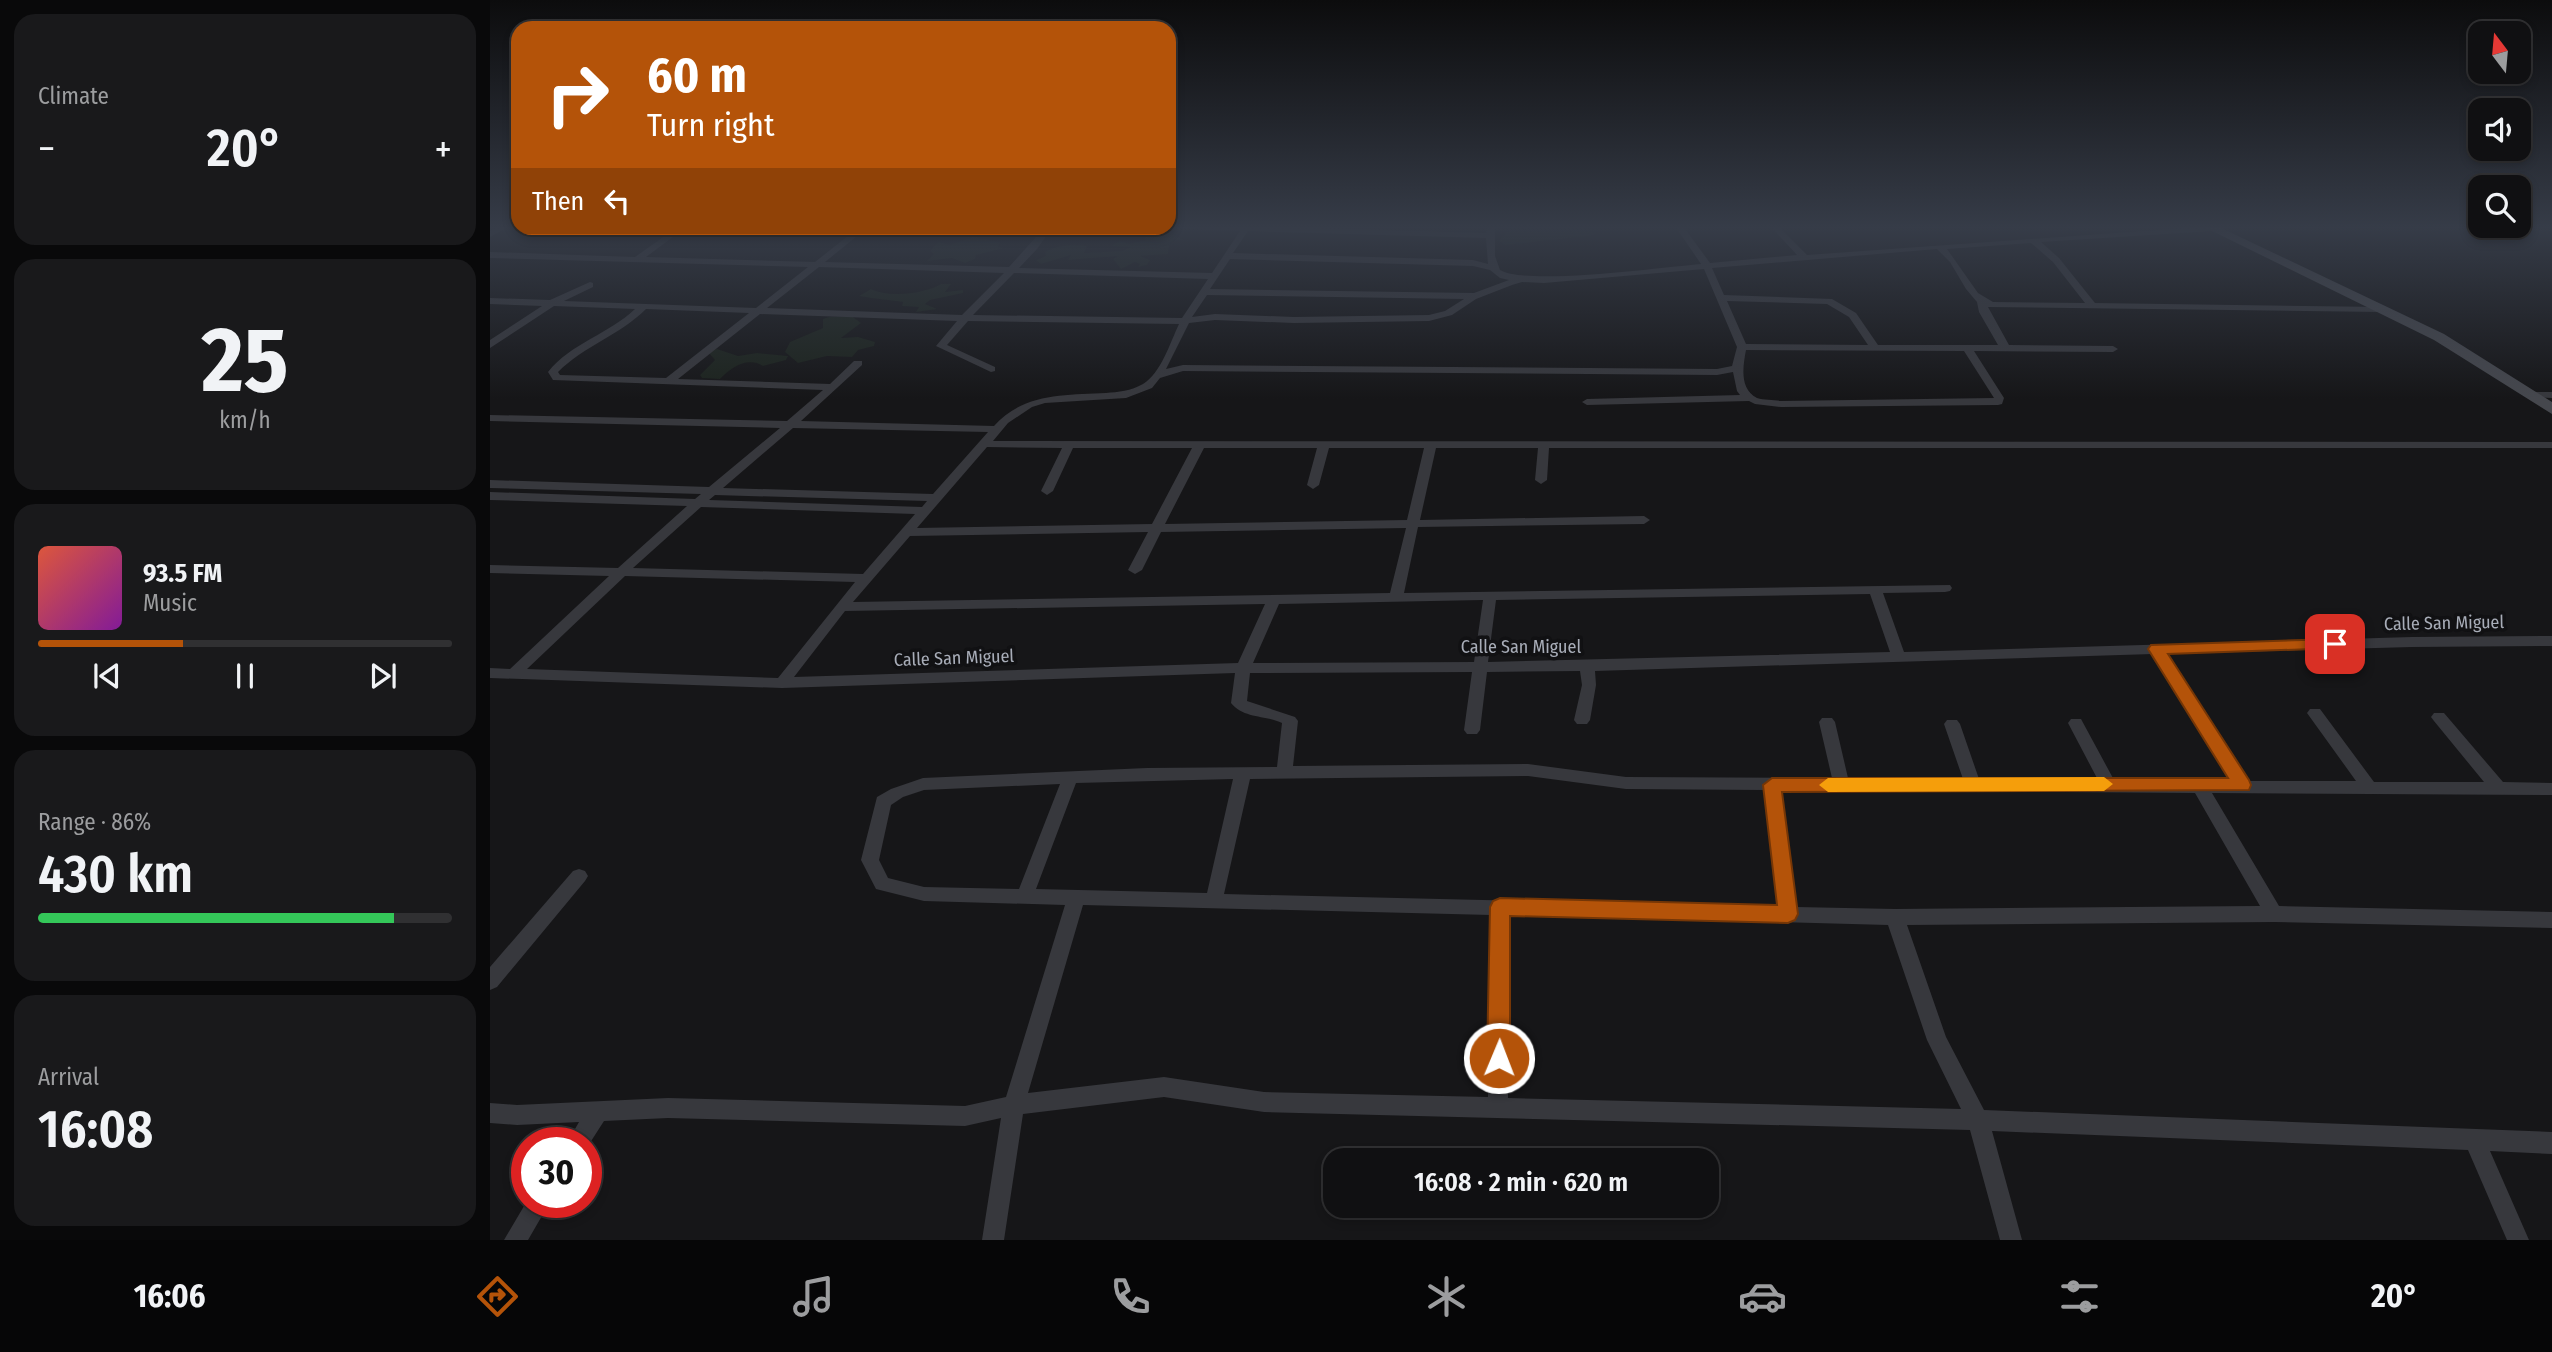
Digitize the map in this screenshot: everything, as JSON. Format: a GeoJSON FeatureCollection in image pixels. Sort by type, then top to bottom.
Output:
{"type":"FeatureCollection","features":[{"type":"Feature","properties":{"kind":"main road"},"geometry":{"type":"LineString","coordinates":[[2329,284],[2440,338],[2552,409]]}},
{"type":"Feature","properties":{"kind":"street"},"geometry":{"type":"LineString","coordinates":[[670,380],[789,284]]}},
{"type":"Feature","properties":{"kind":"street"},"geometry":{"type":"LineString","coordinates":[[991,369],[941,346],[998,284]]}},
{"type":"Feature","properties":{"kind":"street"},"geometry":{"type":"LineString","coordinates":[[782,682],[841,607],[997,429],[1028,404],[1061,397],[1126,395],[1142,390],[1158,375],[1185,321],[1209,284]]}},
{"type":"Feature","properties":{"kind":"street"},"geometry":{"type":"LineString","coordinates":[[490,301],[965,318],[1185,321],[1214,317],[1294,320],[1429,318],[1449,316],[1475,296],[1507,284]]}},
{"type":"Feature","properties":{"kind":"street"},"geometry":{"type":"LineString","coordinates":[[1714,284],[1742,347],[1738,373],[1742,391],[1749,398]]}},
{"type":"Feature","properties":{"kind":"street"},"geometry":{"type":"LineString","coordinates":[[1970,284],[2005,348]]}},
{"type":"Feature","properties":{"kind":"street"},"geometry":{"type":"LineString","coordinates":[[2075,284],[2092,306]]}},
{"type":"Feature","properties":{"kind":"street"},"geometry":{"type":"LineString","coordinates":[[490,345],[552,303],[590,285]]}},
{"type":"Feature","properties":{"kind":"street"},"geometry":{"type":"LineString","coordinates":[[1204,292],[1475,296]]}},
{"type":"Feature","properties":{"kind":"street"},"geometry":{"type":"LineString","coordinates":[[1720,298],[1829,301],[1853,315],[1875,348]]}},
{"type":"Feature","properties":{"kind":"street"},"geometry":{"type":"LineString","coordinates":[[1982,302],[2381,309]]}},
{"type":"Feature","properties":{"kind":"street"},"geometry":{"type":"LineString","coordinates":[[644,306],[633,318],[568,358],[553,372],[558,378],[834,387]]}},
{"type":"Feature","properties":{"kind":"street"},"geometry":{"type":"LineString","coordinates":[[1742,347],[2113,349]]}},
{"type":"Feature","properties":{"kind":"street"},"geometry":{"type":"LineString","coordinates":[[1587,401],[1705,402],[1749,398],[1781,404],[1998,402],[1999,398],[1967,348]]}},
{"type":"Feature","properties":{"kind":"street"},"geometry":{"type":"LineString","coordinates":[[1168,358],[1183,368]]}},
{"type":"Feature","properties":{"kind":"street"},"geometry":{"type":"LineString","coordinates":[[513,674],[619,574],[859,363]]}},
{"type":"Feature","properties":{"kind":"street"},"geometry":{"type":"LineString","coordinates":[[1158,375],[1183,368],[1738,373]]}},
{"type":"Feature","properties":{"kind":"street"},"geometry":{"type":"LineString","coordinates":[[2532,395],[2552,395]]}},
{"type":"Feature","properties":{"kind":"street"},"geometry":{"type":"LineString","coordinates":[[490,418],[997,429]]}},
{"type":"Feature","properties":{"kind":"street"},"geometry":{"type":"LineString","coordinates":[[983,444],[2552,445]]}},
{"type":"Feature","properties":{"kind":"street"},"geometry":{"type":"LineString","coordinates":[[1047,491],[1069,444]]}},
{"type":"Feature","properties":{"kind":"street"},"geometry":{"type":"LineString","coordinates":[[1135,570],[1200,444]]}},
{"type":"Feature","properties":{"kind":"street"},"geometry":{"type":"LineString","coordinates":[[1313,485],[1324,444]]}},
{"type":"Feature","properties":{"kind":"street"},"geometry":{"type":"LineString","coordinates":[[1396,598],[1432,444]]}},
{"type":"Feature","properties":{"kind":"street"},"geometry":{"type":"LineString","coordinates":[[1541,480],[1544,444]]}},
{"type":"Feature","properties":{"kind":"street"},"geometry":{"type":"LineString","coordinates":[[490,484],[937,498]]}},
{"type":"Feature","properties":{"kind":"street"},"geometry":{"type":"LineString","coordinates":[[490,496],[925,511]]}},
{"type":"Feature","properties":{"kind":"street"},"geometry":{"type":"LineString","coordinates":[[906,532],[1644,520]]}},
{"type":"Feature","properties":{"kind":"street"},"geometry":{"type":"LineString","coordinates":[[490,569],[866,578]]}},
{"type":"Feature","properties":{"kind":"street"},"geometry":{"type":"LineString","coordinates":[[841,607],[1945,588]]}},
{"type":"Feature","properties":{"kind":"street"},"geometry":{"type":"LineString","coordinates":[[1875,589],[1899,657]]}},
{"type":"Feature","properties":{"kind":"street"},"geometry":{"type":"LineString","coordinates":[[1472,730],[1490,596]]}},
{"type":"Feature","properties":{"kind":"street"},"geometry":{"type":"LineString","coordinates":[[1274,599],[1243,668],[1240,703],[1249,711],[1280,713],[1290,721],[1284,773]]}},
{"type":"Feature","properties":{"kind":"street","name":"Calle San Miguel"},"geometry":{"type":"LineString","coordinates":[[490,673],[782,682],[1243,668],[1587,666],[2157,649],[2552,641]]}},
{"type":"Feature","properties":{"kind":"street"},"geometry":{"type":"LineString","coordinates":[[2157,649],[2242,785]]}},
{"type":"Feature","properties":{"kind":"street"},"geometry":{"type":"LineString","coordinates":[[1582,720],[1589,685],[1587,666]]}},
{"type":"Feature","properties":{"kind":"street"},"geometry":{"type":"LineString","coordinates":[[2315,713],[2369,786]]}},
{"type":"Feature","properties":{"kind":"street"},"geometry":{"type":"LineString","coordinates":[[2439,718],[2498,788]]}},
{"type":"Feature","properties":{"kind":"street"},"geometry":{"type":"LineString","coordinates":[[1826,722],[1842,785]]}},
{"type":"Feature","properties":{"kind":"street"},"geometry":{"type":"LineString","coordinates":[[2076,723],[2108,784]]}},
{"type":"Feature","properties":{"kind":"street"},"geometry":{"type":"LineString","coordinates":[[1952,724],[1973,784]]}},
{"type":"Feature","properties":{"kind":"street"},"geometry":{"type":"LineString","coordinates":[[2552,789],[2108,784],[1626,783],[1528,770],[1243,773],[923,784],[897,793],[883,802],[870,860],[882,884],[924,894],[1895,917],[2274,914],[2552,920]]}},
{"type":"Feature","properties":{"kind":"street"},"geometry":{"type":"LineString","coordinates":[[1214,900],[1243,773]]}},
{"type":"Feature","properties":{"kind":"street"},"geometry":{"type":"LineString","coordinates":[[1025,895],[1070,778]]}},
{"type":"Feature","properties":{"kind":"street"},"geometry":{"type":"LineString","coordinates":[[1772,785],[1788,914]]}},
{"type":"Feature","properties":{"kind":"street"},"geometry":{"type":"LineString","coordinates":[[2199,785],[2274,914]]}},
{"type":"Feature","properties":{"kind":"street"},"geometry":{"type":"LineString","coordinates":[[490,981],[579,876]]}},
{"type":"Feature","properties":{"kind":"street"},"geometry":{"type":"LineString","coordinates":[[993,1240],[1014,1105],[1077,896]]}},
{"type":"Feature","properties":{"kind":"street"},"geometry":{"type":"LineString","coordinates":[[1498,1108],[1500,907]]}},
{"type":"Feature","properties":{"kind":"street"},"geometry":{"type":"LineString","coordinates":[[1895,917],[1937,1040],[1978,1121],[2011,1240]]}},
{"type":"Feature","properties":{"kind":"street"},"geometry":{"type":"LineString","coordinates":[[490,1113],[668,1108],[965,1116],[1014,1105],[1164,1087],[1264,1102],[1978,1121],[2552,1143]]}},
{"type":"Feature","properties":{"kind":"street"},"geometry":{"type":"LineString","coordinates":[[588,1127],[598,1111]]}},
{"type":"Feature","properties":{"kind":"street"},"geometry":{"type":"LineString","coordinates":[[2474,1139],[2518,1240]]}},
{"type":"Feature","properties":{"kind":"street"},"geometry":{"type":"LineString","coordinates":[[515,1240],[529,1218]]}},
{"type":"Feature","properties":{"kind":"shaded area"},"geometry":{"type":"Polygon","coordinates":[[[941,284],[951,284],[945,292],[963,290],[963,293],[930,300],[925,304],[937,309],[916,312],[919,307],[902,306],[903,302],[859,296],[871,289],[906,294],[941,284]]]}},
{"type":"Feature","properties":{"kind":"shaded area"},"geometry":{"type":"Polygon","coordinates":[[[853,317],[861,323],[841,338],[858,337],[875,342],[874,346],[858,350],[852,357],[827,356],[798,363],[785,352],[790,342],[823,328],[823,319],[853,317]]]}},
{"type":"Feature","properties":{"kind":"shaded area"},"geometry":{"type":"Polygon","coordinates":[[[717,349],[738,356],[757,353],[788,356],[786,360],[763,366],[752,362],[741,364],[720,379],[702,378],[700,375],[715,360],[708,352],[717,349]]]}},
{"type":"Feature","properties":{"kind":"slow traffic"},"geometry":{"type":"LineString","coordinates":[[1828,785],[2104,784]]}},
{"type":"Feature","properties":{"kind":"route"},"geometry":{"type":"LineString","coordinates":[[1499,1058],[1500,907],[1788,914],[1772,785],[2242,785],[2157,649],[2335,644]]}}]}
